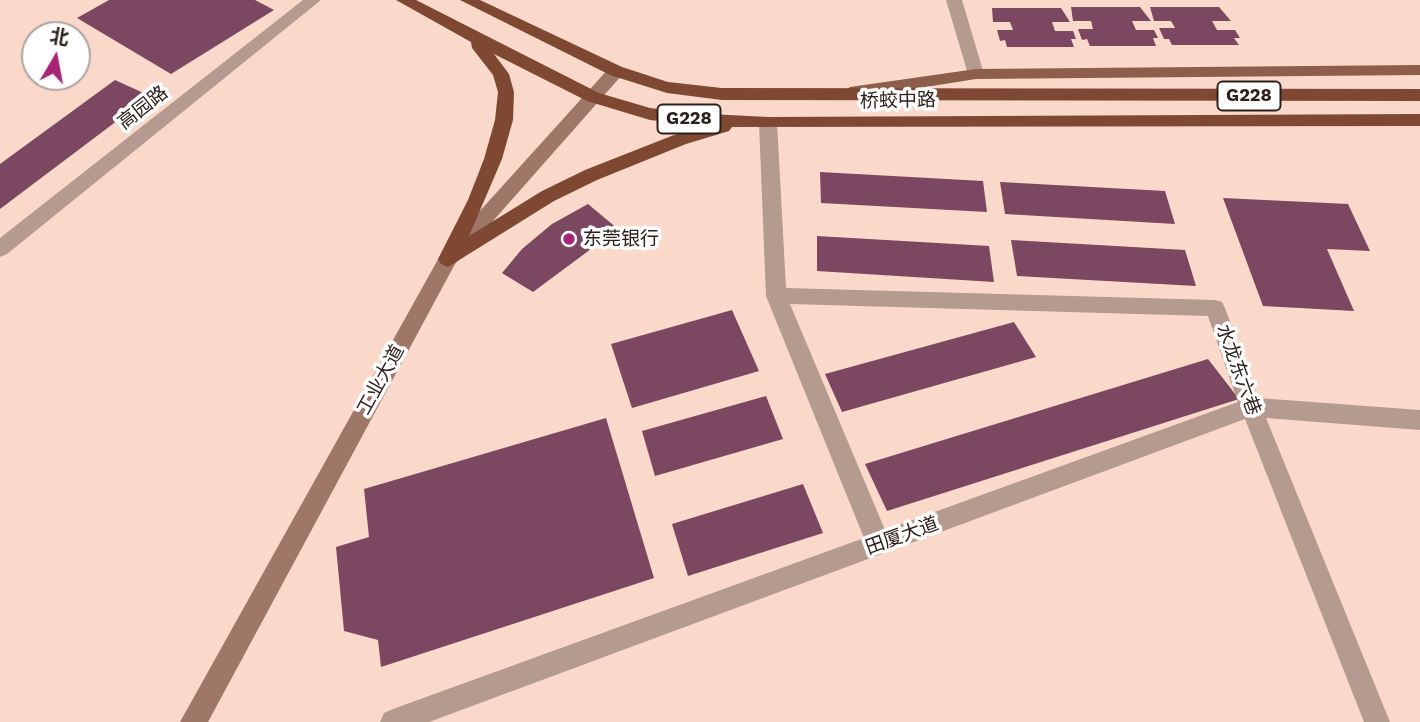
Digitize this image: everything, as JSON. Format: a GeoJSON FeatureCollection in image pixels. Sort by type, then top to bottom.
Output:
{"type":"FeatureCollection","features":[{"type":"Feature","properties":{"kind":"highway","name":"桥蛟中路"},"geometry":{"type":"LineString","coordinates":[[404,0],[593,97],[650,114],[768,123],[1420,120]]}},
{"type":"Feature","properties":{"kind":"highway","name":"桥蛟中路"},"geometry":{"type":"LineString","coordinates":[[468,0],[616,71],[667,87],[722,94],[1420,95]]}},
{"type":"Feature","properties":{"kind":"highway"},"geometry":{"type":"LineString","coordinates":[[448,259],[477,200],[504,120],[506,92],[501,74],[486,53],[466,33]]}},
{"type":"Feature","properties":{"kind":"highway"},"geometry":{"type":"LineString","coordinates":[[448,259],[548,196],[591,175],[680,139],[743,122]]}},
{"type":"Feature","properties":{"kind":"main road"},"geometry":{"type":"LineString","coordinates":[[834,96],[976,74],[1420,70]]}},
{"type":"Feature","properties":{"kind":"street","name":"高园路"},"geometry":{"type":"LineString","coordinates":[[0,249],[313,0]]}},
{"type":"Feature","properties":{"kind":"street"},"geometry":{"type":"LineString","coordinates":[[954,0],[976,74]]}},
{"type":"Feature","properties":{"kind":"street","name":"工业大道"},"geometry":{"type":"LineString","coordinates":[[193,722],[448,259],[616,71]]}},
{"type":"Feature","properties":{"kind":"street"},"geometry":{"type":"LineString","coordinates":[[768,123],[776,296],[879,544]]}},
{"type":"Feature","properties":{"kind":"street","name":"水龙东六巷"},"geometry":{"type":"LineString","coordinates":[[776,296],[1215,309],[1251,407],[1377,722]]}},
{"type":"Feature","properties":{"kind":"street","name":"田厦大道"},"geometry":{"type":"LineString","coordinates":[[393,722],[1251,407],[1420,420]]}},
{"type":"Feature","properties":{"kind":"building"},"geometry":{"type":"Polygon","coordinates":[[[109,0],[255,0],[274,10],[171,74],[91,26],[91,21],[77,18],[109,0]]]}},
{"type":"Feature","properties":{"kind":"building"},"geometry":{"type":"Polygon","coordinates":[[[1071,7],[1140,7],[1151,21],[1132,21],[1136,30],[1154,30],[1158,38],[1153,38],[1156,46],[1090,46],[1087,39],[1082,40],[1078,29],[1093,29],[1091,21],[1073,21],[1071,7]]]}},
{"type":"Feature","properties":{"kind":"building"},"geometry":{"type":"Polygon","coordinates":[[[1150,7],[1219,7],[1231,21],[1212,21],[1217,30],[1235,30],[1240,38],[1234,38],[1239,45],[1172,45],[1169,39],[1164,39],[1159,28],[1175,28],[1171,21],[1154,21],[1150,7]]]}},
{"type":"Feature","properties":{"kind":"building"},"geometry":{"type":"Polygon","coordinates":[[[992,8],[1061,8],[1070,22],[1052,22],[1055,31],[1073,31],[1076,39],[1071,39],[1074,47],[1007,47],[1005,40],[1000,41],[997,30],[1013,30],[1010,22],[993,22],[992,8]]]}},
{"type":"Feature","properties":{"kind":"building"},"geometry":{"type":"Polygon","coordinates":[[[115,80],[150,96],[0,209],[0,164],[115,80]]]}},
{"type":"Feature","properties":{"kind":"building"},"geometry":{"type":"Polygon","coordinates":[[[820,172],[983,181],[987,212],[821,203],[820,172]]]}},
{"type":"Feature","properties":{"kind":"building"},"geometry":{"type":"Polygon","coordinates":[[[1000,182],[1165,191],[1175,224],[1005,214],[1000,182]]]}},
{"type":"Feature","properties":{"kind":"building"},"geometry":{"type":"Polygon","coordinates":[[[1223,198],[1348,204],[1370,251],[1327,249],[1354,311],[1263,306],[1223,198]]]}},
{"type":"Feature","properties":{"kind":"building","name":"东莞银行"},"geometry":{"type":"Polygon","coordinates":[[[588,204],[618,229],[533,292],[502,273],[522,249],[552,224],[588,204]]]}},
{"type":"Feature","properties":{"kind":"building"},"geometry":{"type":"Polygon","coordinates":[[[817,236],[989,246],[994,282],[817,271],[817,236]]]}},
{"type":"Feature","properties":{"kind":"building"},"geometry":{"type":"Polygon","coordinates":[[[1011,240],[1185,250],[1196,286],[1017,276],[1011,240]]]}},
{"type":"Feature","properties":{"kind":"building"},"geometry":{"type":"Polygon","coordinates":[[[732,310],[759,371],[632,408],[611,344],[732,310]]]}},
{"type":"Feature","properties":{"kind":"building"},"geometry":{"type":"Polygon","coordinates":[[[1014,322],[1036,357],[842,412],[825,374],[1014,322]]]}},
{"type":"Feature","properties":{"kind":"building"},"geometry":{"type":"Polygon","coordinates":[[[1208,359],[1239,399],[887,511],[865,464],[1208,359]]]}},
{"type":"Feature","properties":{"kind":"building"},"geometry":{"type":"Polygon","coordinates":[[[766,396],[783,439],[655,476],[642,431],[766,396]]]}},
{"type":"Feature","properties":{"kind":"building"},"geometry":{"type":"Polygon","coordinates":[[[606,418],[654,578],[381,667],[378,640],[344,631],[336,547],[369,537],[364,489],[606,418]]]}},
{"type":"Feature","properties":{"kind":"building"},"geometry":{"type":"Polygon","coordinates":[[[803,484],[823,533],[688,576],[672,524],[803,484]]]}},
{"type":"Feature","properties":{"kind":"place","name":"东莞银行"},"geometry":{"type":"Point","coordinates":[569,239]}}]}
